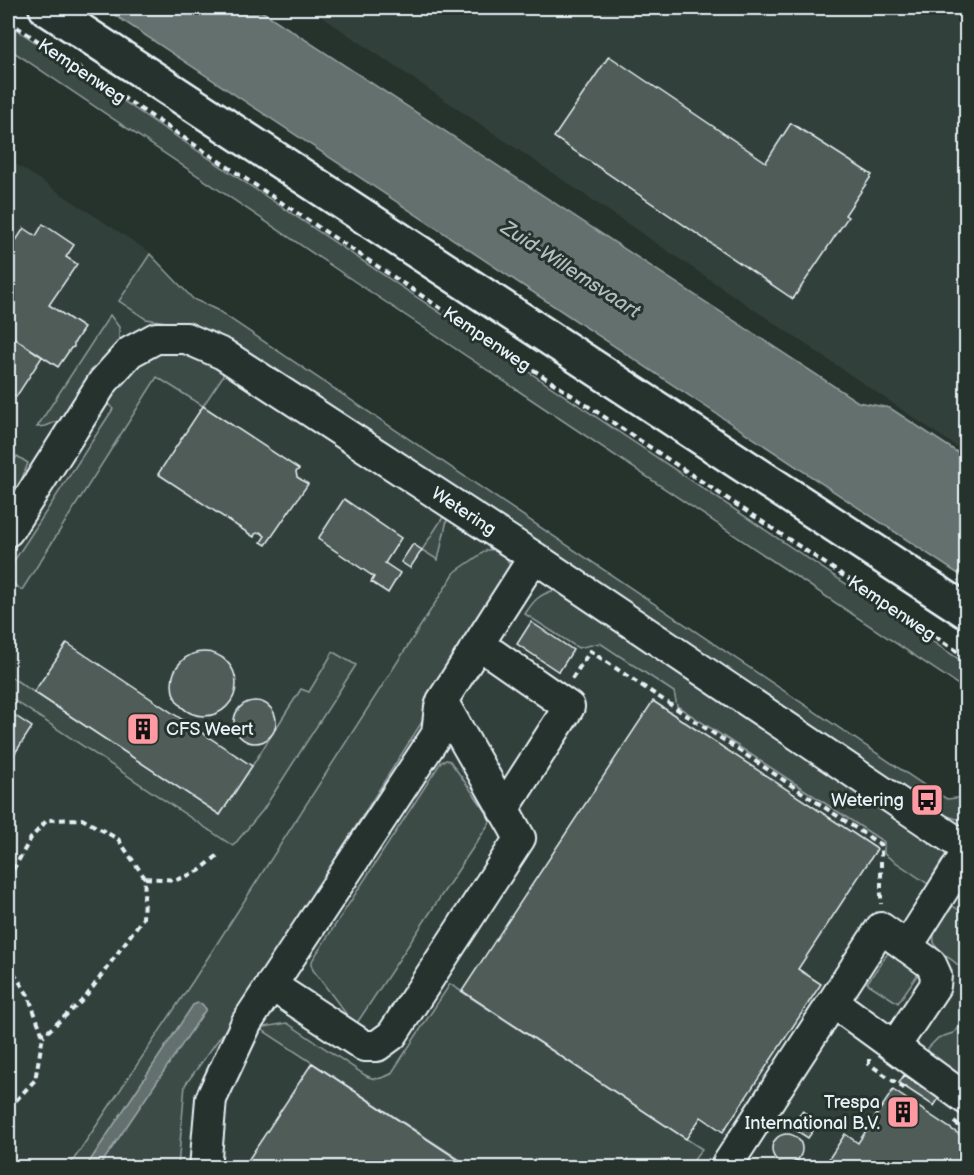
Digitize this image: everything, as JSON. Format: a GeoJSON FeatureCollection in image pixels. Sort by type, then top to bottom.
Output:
{"type":"FeatureCollection","features":[{"type":"Feature","properties":{"kind":"main road","name":"Kempenweg"},"geometry":{"type":"LineString","coordinates":[[46,8],[966,611]]}},
{"type":"Feature","properties":{"kind":"street","name":"Wetering"},"geometry":{"type":"LineString","coordinates":[[8,531],[103,382],[130,352],[156,338],[186,338],[223,354],[540,562],[966,848]]}},
{"type":"Feature","properties":{"kind":"street"},"geometry":{"type":"LineString","coordinates":[[444,718],[493,654],[540,562]]}},
{"type":"Feature","properties":{"kind":"street"},"geometry":{"type":"LineString","coordinates":[[205,1167],[211,1099],[247,1022],[444,718],[540,562]]}},
{"type":"Feature","properties":{"kind":"street"},"geometry":{"type":"LineString","coordinates":[[493,654],[569,707],[503,810]]}},
{"type":"Feature","properties":{"kind":"street"},"geometry":{"type":"LineString","coordinates":[[271,985],[364,1046],[377,1046],[392,1035],[520,838],[444,718]]}},
{"type":"Feature","properties":{"kind":"street"},"geometry":{"type":"LineString","coordinates":[[907,947],[966,854]]}},
{"type":"Feature","properties":{"kind":"street"},"geometry":{"type":"LineString","coordinates":[[724,1167],[881,928],[931,964],[936,975],[935,987],[895,1046]]}},
{"type":"Feature","properties":{"kind":"street"},"geometry":{"type":"LineString","coordinates":[[833,1002],[895,1046],[957,1108]]}},
{"type":"Feature","properties":{"kind":"path","name":"Kempenweg"},"geometry":{"type":"LineString","coordinates":[[8,21],[966,657]]}},
{"type":"Feature","properties":{"kind":"path"},"geometry":{"type":"LineString","coordinates":[[558,700],[590,651],[881,845],[881,928]]}},
{"type":"Feature","properties":{"kind":"path"},"geometry":{"type":"LineString","coordinates":[[8,879],[31,838],[47,820],[70,819],[82,819],[118,839],[144,878],[143,918],[85,998],[43,1036]]}},
{"type":"Feature","properties":{"kind":"path"},"geometry":{"type":"LineString","coordinates":[[144,878],[176,880],[199,871],[217,856]]}},
{"type":"Feature","properties":{"kind":"path"},"geometry":{"type":"LineString","coordinates":[[8,964],[28,995],[43,1036],[35,1080],[8,1109]]}},
{"type":"Feature","properties":{"kind":"path"},"geometry":{"type":"LineString","coordinates":[[867,1025],[869,1064],[908,1091]]}},
{"type":"Feature","properties":{"kind":"path"},"geometry":{"type":"LineString","coordinates":[[957,1108],[966,1131]]}},
{"type":"Feature","properties":{"kind":"shaded area"},"geometry":{"type":"Polygon","coordinates":[[[309,8],[966,8],[966,453],[309,8]]]}},
{"type":"Feature","properties":{"kind":"shaded area"},"geometry":{"type":"Polygon","coordinates":[[[8,24],[966,664],[966,690],[8,48],[8,24]]]}},
{"type":"Feature","properties":{"kind":"shaded area"},"geometry":{"type":"Polygon","coordinates":[[[8,159],[151,253],[192,300],[966,815],[966,1167],[8,1167],[8,159]]]}},
{"type":"Feature","properties":{"kind":"shaded area"},"geometry":{"type":"Polygon","coordinates":[[[150,254],[193,299],[217,310],[933,791],[947,799],[966,797],[966,819],[957,819],[938,813],[187,325],[146,319],[119,301],[150,254]]]}},
{"type":"Feature","properties":{"kind":"shaded area"},"geometry":{"type":"Polygon","coordinates":[[[110,315],[119,327],[119,341],[65,418],[46,426],[37,427],[110,315]]]}},
{"type":"Feature","properties":{"kind":"shaded area"},"geometry":{"type":"Polygon","coordinates":[[[168,352],[191,354],[222,369],[223,376],[203,406],[157,377],[22,590],[8,580],[8,570],[113,409],[106,402],[132,369],[147,358],[168,352]]]}},
{"type":"Feature","properties":{"kind":"shaded area"},"geometry":{"type":"Polygon","coordinates":[[[17,456],[28,463],[16,494],[8,507],[8,471],[17,456]]]}},
{"type":"Feature","properties":{"kind":"shaded area"},"geometry":{"type":"Polygon","coordinates":[[[443,517],[447,520],[438,560],[422,550],[443,517]]]}},
{"type":"Feature","properties":{"kind":"shaded area"},"geometry":{"type":"Polygon","coordinates":[[[498,549],[510,565],[508,586],[237,1014],[185,1085],[178,1167],[99,1167],[206,1009],[198,1003],[193,1005],[86,1167],[68,1168],[193,981],[455,572],[487,550],[498,549]]]}},
{"type":"Feature","properties":{"kind":"shaded area"},"geometry":{"type":"Polygon","coordinates":[[[556,590],[565,592],[950,847],[928,884],[884,854],[884,842],[677,706],[674,692],[600,643],[578,648],[525,614],[538,598],[556,590]]]}},
{"type":"Feature","properties":{"kind":"shaded area"},"geometry":{"type":"Polygon","coordinates":[[[333,652],[356,665],[263,810],[233,846],[8,696],[8,675],[220,815],[301,689],[309,692],[333,652]]]}},
{"type":"Feature","properties":{"kind":"shaded area"},"geometry":{"type":"Polygon","coordinates":[[[450,761],[490,817],[490,822],[357,1023],[353,1023],[313,970],[311,964],[441,762],[450,761]]]}},
{"type":"Feature","properties":{"kind":"shaded area"},"geometry":{"type":"Polygon","coordinates":[[[953,906],[966,915],[966,979],[955,962],[940,951],[934,942],[938,927],[953,906]]]}},
{"type":"Feature","properties":{"kind":"shaded area"},"geometry":{"type":"Polygon","coordinates":[[[888,953],[918,974],[898,1003],[867,983],[888,953]]]}},
{"type":"Feature","properties":{"kind":"shaded area"},"geometry":{"type":"Polygon","coordinates":[[[450,984],[702,1149],[689,1167],[471,1167],[259,1028],[287,1023],[365,1075],[375,1079],[381,1078],[391,1074],[450,984]]]}},
{"type":"Feature","properties":{"kind":"shaded area"},"geometry":{"type":"Polygon","coordinates":[[[966,1007],[966,1074],[958,1078],[929,1055],[928,1048],[938,1038],[953,1033],[960,1027],[966,1007]]]}},
{"type":"Feature","properties":{"kind":"water","name":"Zuid-Willemsvaart"},"geometry":{"type":"Polygon","coordinates":[[[104,8],[257,8],[858,402],[890,408],[966,458],[966,579],[104,8]]]}},
{"type":"Feature","properties":{"kind":"water"},"geometry":{"type":"Polygon","coordinates":[[[198,1003],[206,1009],[99,1167],[86,1167],[193,1005],[198,1003]]]}},
{"type":"Feature","properties":{"kind":"building"},"geometry":{"type":"Polygon","coordinates":[[[609,56],[766,162],[791,123],[872,175],[845,215],[848,217],[793,299],[554,137],[609,56]]]}},
{"type":"Feature","properties":{"kind":"building"},"geometry":{"type":"Polygon","coordinates":[[[43,224],[74,245],[66,257],[77,264],[49,305],[84,328],[74,343],[74,347],[58,367],[8,334],[8,253],[24,228],[36,236],[43,224]]]}},
{"type":"Feature","properties":{"kind":"building"},"geometry":{"type":"Polygon","coordinates":[[[8,334],[42,357],[16,397],[8,391],[8,334]]]}},
{"type":"Feature","properties":{"kind":"building"},"geometry":{"type":"Polygon","coordinates":[[[203,406],[299,469],[296,472],[297,477],[308,484],[266,545],[261,542],[265,536],[260,532],[254,537],[158,474],[203,406]]]}},
{"type":"Feature","properties":{"kind":"building"},"geometry":{"type":"Polygon","coordinates":[[[344,499],[401,538],[385,563],[400,573],[388,593],[371,582],[374,577],[318,539],[344,499]]]}},
{"type":"Feature","properties":{"kind":"building"},"geometry":{"type":"Polygon","coordinates":[[[413,544],[422,550],[410,568],[401,562],[413,544]]]}},
{"type":"Feature","properties":{"kind":"building"},"geometry":{"type":"Polygon","coordinates":[[[531,622],[573,650],[559,672],[517,644],[531,622]]]}},
{"type":"Feature","properties":{"kind":"building","name":"CFS Weert"},"geometry":{"type":"Polygon","coordinates":[[[67,643],[252,766],[220,815],[34,692],[67,643]]]}},
{"type":"Feature","properties":{"kind":"building","name":"CFS Weert"},"geometry":{"type":"Polygon","coordinates":[[[198,652],[210,652],[227,661],[234,672],[236,684],[234,696],[227,707],[210,716],[198,716],[186,711],[177,702],[172,690],[172,678],[177,666],[186,657],[198,652]]]}},
{"type":"Feature","properties":{"kind":"building","name":"CFS Weert"},"geometry":{"type":"Polygon","coordinates":[[[255,701],[263,702],[270,707],[275,714],[275,730],[270,737],[263,742],[255,743],[247,742],[240,737],[235,730],[234,722],[235,714],[240,707],[247,702],[255,701]]]}},
{"type":"Feature","properties":{"kind":"building"},"geometry":{"type":"Polygon","coordinates":[[[653,701],[877,849],[798,969],[821,984],[723,1132],[701,1117],[686,1139],[462,991],[653,701]]]}},
{"type":"Feature","properties":{"kind":"building"},"geometry":{"type":"Polygon","coordinates":[[[8,711],[32,727],[8,764],[8,711]]]}},
{"type":"Feature","properties":{"kind":"building"},"geometry":{"type":"Polygon","coordinates":[[[312,1063],[471,1168],[243,1168],[312,1063]]]}},
{"type":"Feature","properties":{"kind":"building"},"geometry":{"type":"Polygon","coordinates":[[[904,1075],[939,1098],[934,1106],[899,1083],[904,1075]]]}},
{"type":"Feature","properties":{"kind":"building","name":"Trespa International B.V."},"geometry":{"type":"Polygon","coordinates":[[[893,1090],[966,1139],[966,1168],[823,1168],[845,1134],[858,1143],[893,1090]]]}},
{"type":"Feature","properties":{"kind":"building"},"geometry":{"type":"Polygon","coordinates":[[[802,1111],[819,1122],[808,1138],[791,1127],[802,1111]]]}},
{"type":"Feature","properties":{"kind":"building"},"geometry":{"type":"Polygon","coordinates":[[[787,1134],[793,1135],[801,1143],[801,1155],[793,1163],[787,1164],[781,1163],[773,1155],[772,1149],[773,1143],[781,1135],[787,1134]]]}},
{"type":"Feature","properties":{"kind":"place","name":"CFS Weert"},"geometry":{"type":"Point","coordinates":[143,729]}},
{"type":"Feature","properties":{"kind":"place","name":"Wetering"},"geometry":{"type":"Point","coordinates":[927,800]}},
{"type":"Feature","properties":{"kind":"place","name":"Trespa International B.V."},"geometry":{"type":"Point","coordinates":[903,1112]}}]}
